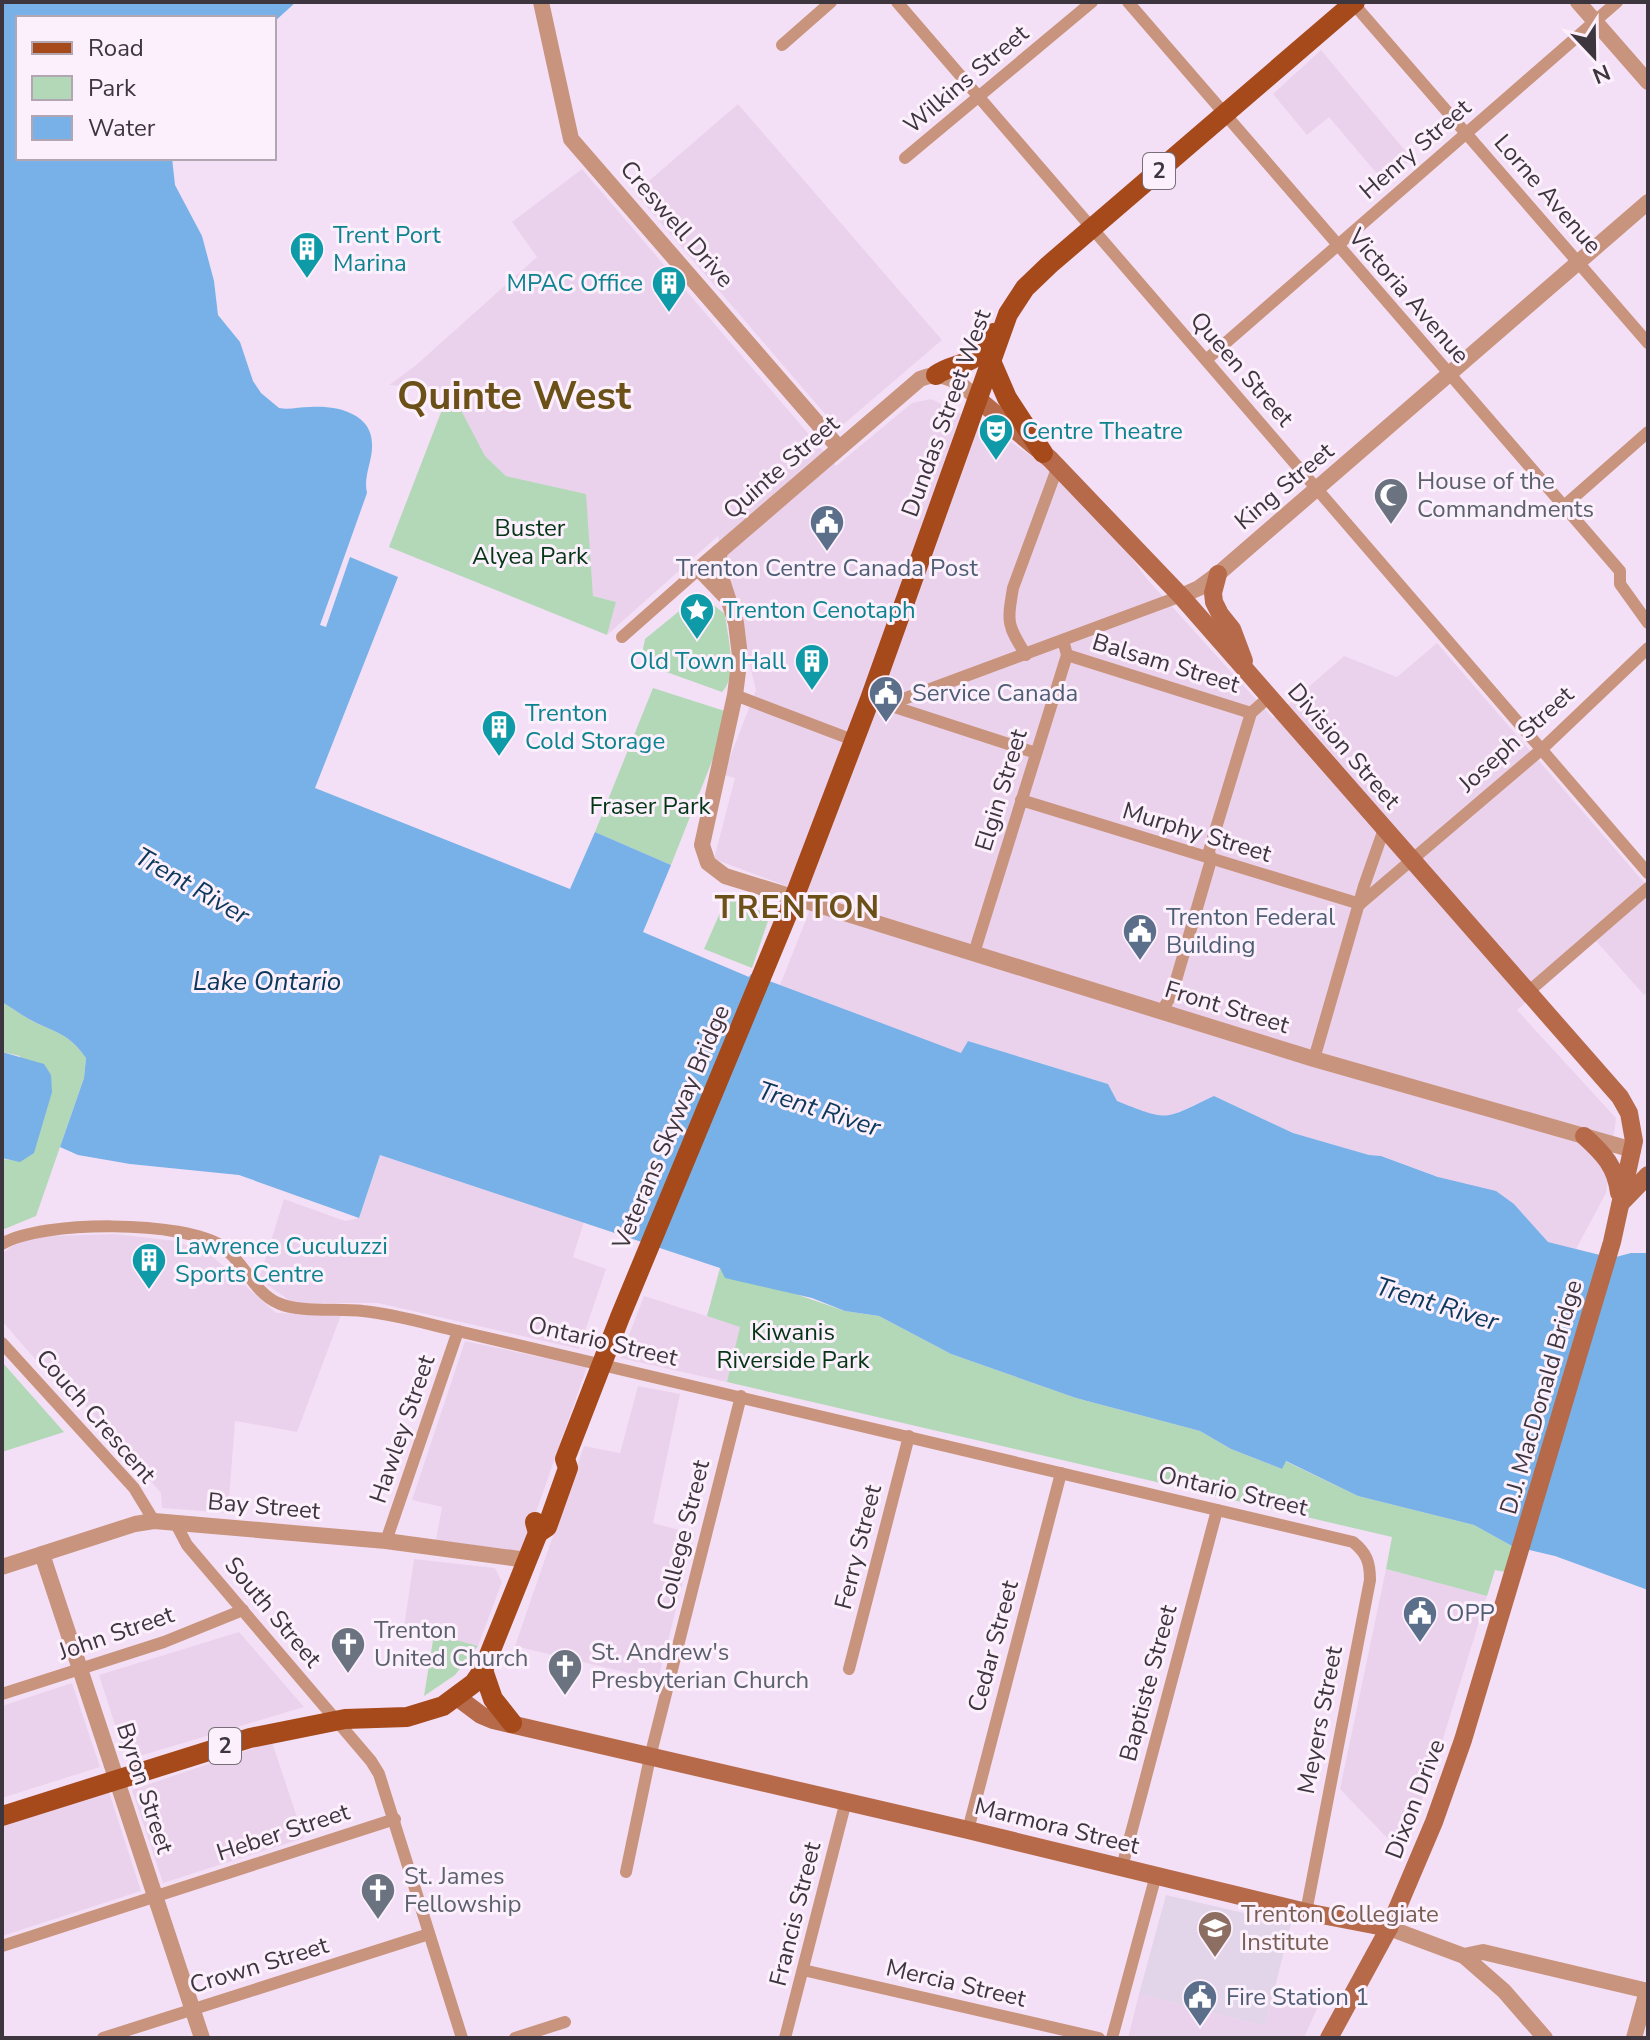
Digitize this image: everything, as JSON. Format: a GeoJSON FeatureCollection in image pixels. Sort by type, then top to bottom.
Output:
{"type":"FeatureCollection","features":[{"type":"Feature","properties":{"kind":"main road","name":"Dundas Street West"},"geometry":{"type":"LineString","coordinates":[[766,967],[853,740],[880,702],[1008,314],[1025,288],[1354,3]]}},
{"type":"Feature","properties":{"kind":"main road"},"geometry":{"type":"LineString","coordinates":[[936,375],[946,367],[976,356],[1008,314]]}},
{"type":"Feature","properties":{"kind":"main road"},"geometry":{"type":"LineString","coordinates":[[991,361],[1004,392],[1050,459]]}},
{"type":"Feature","properties":{"kind":"main road","name":"Division Street"},"geometry":{"type":"LineString","coordinates":[[979,400],[1050,459],[1181,596],[1250,674],[1620,1097],[1640,1151]]}},
{"type":"Feature","properties":{"kind":"main road"},"geometry":{"type":"LineString","coordinates":[[1218,574],[1214,602],[1232,629],[1250,674]]}},
{"type":"Feature","properties":{"kind":"main road","name":"Veterans Skyway Bridge"},"geometry":{"type":"LineString","coordinates":[[483,1670],[538,1533],[534,1523],[556,1464],[565,1459],[601,1363],[766,967]]}},
{"type":"Feature","properties":{"kind":"main road"},"geometry":{"type":"LineString","coordinates":[[1620,1097],[1648,1124]]}},
{"type":"Feature","properties":{"kind":"main road"},"geometry":{"type":"LineString","coordinates":[[1584,1136],[1613,1167],[1620,1204]]}},
{"type":"Feature","properties":{"kind":"main road","name":"D.J. MacDonald Bridge"},"geometry":{"type":"LineString","coordinates":[[1516,1565],[1612,1242],[1620,1204],[1640,1151]]}},
{"type":"Feature","properties":{"kind":"main road"},"geometry":{"type":"LineString","coordinates":[[1620,1204],[1648,1175]]}},
{"type":"Feature","properties":{"kind":"main road","name":"Dixon Drive"},"geometry":{"type":"LineString","coordinates":[[1329,2038],[1389,1928],[1434,1822],[1463,1740],[1516,1565]]}},
{"type":"Feature","properties":{"kind":"main road"},"geometry":{"type":"LineString","coordinates":[[457,1697],[474,1683],[483,1670]]}},
{"type":"Feature","properties":{"kind":"main road"},"geometry":{"type":"LineString","coordinates":[[483,1670],[493,1699],[512,1723]]}},
{"type":"Feature","properties":{"kind":"main road","name":"Marmora Street"},"geometry":{"type":"LineString","coordinates":[[457,1697],[481,1715],[512,1723],[1306,1912],[1389,1928]]}},
{"type":"Feature","properties":{"kind":"main road","name":"2"},"geometry":{"type":"LineString","coordinates":[[2,1816],[250,1738],[337,1720],[407,1717],[443,1706],[457,1697]]}},
{"type":"Feature","properties":{"kind":"street","name":"Creswell Drive"},"geometry":{"type":"LineString","coordinates":[[541,2],[571,139],[839,448]]}},
{"type":"Feature","properties":{"kind":"street"},"geometry":{"type":"LineString","coordinates":[[782,45],[831,2]]}},
{"type":"Feature","properties":{"kind":"street","name":"Queen Street"},"geometry":{"type":"LineString","coordinates":[[897,2],[1648,873]]}},
{"type":"Feature","properties":{"kind":"street","name":"Wilkins Street"},"geometry":{"type":"LineString","coordinates":[[905,158],[1092,2]]}},
{"type":"Feature","properties":{"kind":"street","name":"Victoria Avenue"},"geometry":{"type":"LineString","coordinates":[[1128,2],[1620,571],[1620,584],[1648,623]]}},
{"type":"Feature","properties":{"kind":"street"},"geometry":{"type":"LineString","coordinates":[[1578,2],[1648,82]]}},
{"type":"Feature","properties":{"kind":"street","name":"Henry Street"},"geometry":{"type":"LineString","coordinates":[[1206,360],[1617,2]]}},
{"type":"Feature","properties":{"kind":"street","name":"Lorne Avenue"},"geometry":{"type":"LineString","coordinates":[[1354,3],[1648,343]]}},
{"type":"Feature","properties":{"kind":"street","name":"King Street"},"geometry":{"type":"LineString","coordinates":[[880,702],[1026,655],[1199,588],[1450,376],[1648,202]]}},
{"type":"Feature","properties":{"kind":"street","name":"Quinte Street"},"geometry":{"type":"LineString","coordinates":[[622,637],[920,379],[936,375]]}},
{"type":"Feature","properties":{"kind":"street"},"geometry":{"type":"LineString","coordinates":[[936,375],[963,385],[979,400]]}},
{"type":"Feature","properties":{"kind":"street"},"geometry":{"type":"LineString","coordinates":[[1564,506],[1648,432]]}},
{"type":"Feature","properties":{"kind":"street"},"geometry":{"type":"LineString","coordinates":[[1026,655],[1016,643],[1009,624],[1010,605],[1050,459]]}},
{"type":"Feature","properties":{"kind":"street","name":"Front Street"},"geometry":{"type":"LineString","coordinates":[[719,552],[720,574],[730,602],[740,656],[735,695],[702,845],[708,863],[725,876],[1314,1059],[1640,1151]]}},
{"type":"Feature","properties":{"kind":"street"},"geometry":{"type":"LineString","coordinates":[[699,569],[730,602]]}},
{"type":"Feature","properties":{"kind":"street"},"geometry":{"type":"LineString","coordinates":[[1063,640],[1067,655]]}},
{"type":"Feature","properties":{"kind":"street","name":"Joseph Street"},"geometry":{"type":"LineString","coordinates":[[1360,904],[1542,749],[1648,648]]}},
{"type":"Feature","properties":{"kind":"street","name":"Balsam Street"},"geometry":{"type":"LineString","coordinates":[[1067,655],[1251,713]]}},
{"type":"Feature","properties":{"kind":"street","name":"Elgin Street"},"geometry":{"type":"LineString","coordinates":[[974,953],[1067,655]]}},
{"type":"Feature","properties":{"kind":"street"},"geometry":{"type":"LineString","coordinates":[[735,695],[853,740]]}},
{"type":"Feature","properties":{"kind":"street"},"geometry":{"type":"LineString","coordinates":[[1162,1011],[1172,994],[1211,860],[1209,851],[1251,713],[1269,697]]}},
{"type":"Feature","properties":{"kind":"street"},"geometry":{"type":"LineString","coordinates":[[880,702],[1036,753]]}},
{"type":"Feature","properties":{"kind":"street","name":"Murphy Street"},"geometry":{"type":"LineString","coordinates":[[1021,800],[1360,904]]}},
{"type":"Feature","properties":{"kind":"street"},"geometry":{"type":"LineString","coordinates":[[1314,1059],[1384,829]]}},
{"type":"Feature","properties":{"kind":"street"},"geometry":{"type":"LineString","coordinates":[[1528,992],[1648,888]]}},
{"type":"Feature","properties":{"kind":"street","name":"Ontario Street"},"geometry":{"type":"LineString","coordinates":[[2,1244],[21,1236],[62,1228],[156,1229],[206,1239],[223,1247],[269,1298],[290,1307],[366,1311],[458,1331],[1353,1542]]}},
{"type":"Feature","properties":{"kind":"street","name":"Hawley Street"},"geometry":{"type":"LineString","coordinates":[[386,1541],[458,1331]]}},
{"type":"Feature","properties":{"kind":"street","name":"Couch Crescent"},"geometry":{"type":"LineString","coordinates":[[2,1343],[134,1488],[154,1521]]}},
{"type":"Feature","properties":{"kind":"street","name":"College Street"},"geometry":{"type":"LineString","coordinates":[[626,1872],[650,1757],[741,1396]]}},
{"type":"Feature","properties":{"kind":"street","name":"Ferry Street"},"geometry":{"type":"LineString","coordinates":[[849,1669],[909,1436]]}},
{"type":"Feature","properties":{"kind":"street","name":"Cedar Street"},"geometry":{"type":"LineString","coordinates":[[968,1830],[1061,1473]]}},
{"type":"Feature","properties":{"kind":"street","name":"Baptiste Street"},"geometry":{"type":"LineString","coordinates":[[1122,1867],[1217,1510]]}},
{"type":"Feature","properties":{"kind":"street","name":"Bay Street"},"geometry":{"type":"LineString","coordinates":[[2,1567],[135,1524],[154,1521],[386,1541],[527,1560]]}},
{"type":"Feature","properties":{"kind":"street","name":"South Street"},"geometry":{"type":"LineString","coordinates":[[175,1522],[187,1545],[337,1720],[379,1774],[462,2038]]}},
{"type":"Feature","properties":{"kind":"street","name":"Meyers Street"},"geometry":{"type":"LineString","coordinates":[[1306,1912],[1370,1580],[1368,1559],[1353,1542]]}},
{"type":"Feature","properties":{"kind":"street","name":"Byron Street"},"geometry":{"type":"LineString","coordinates":[[42,1554],[202,2038]]}},
{"type":"Feature","properties":{"kind":"street","name":"John Street"},"geometry":{"type":"LineString","coordinates":[[2,1694],[164,1642],[243,1610]]}},
{"type":"Feature","properties":{"kind":"street","name":"Francis Street"},"geometry":{"type":"LineString","coordinates":[[785,2038],[846,1801]]}},
{"type":"Feature","properties":{"kind":"street","name":"Heber Street"},"geometry":{"type":"LineString","coordinates":[[2,1946],[395,1819]]}},
{"type":"Feature","properties":{"kind":"street"},"geometry":{"type":"LineString","coordinates":[[1112,2038],[1156,1875]]}},
{"type":"Feature","properties":{"kind":"street","name":"Marmora Street"},"geometry":{"type":"LineString","coordinates":[[1389,1928],[1464,1956],[1483,1952],[1647,1991]]}},
{"type":"Feature","properties":{"kind":"street","name":"Crown Street"},"geometry":{"type":"LineString","coordinates":[[103,2038],[429,1934]]}},
{"type":"Feature","properties":{"kind":"street"},"geometry":{"type":"LineString","coordinates":[[1464,1956],[1504,1991],[1545,2038]]}},
{"type":"Feature","properties":{"kind":"street","name":"Mercia Street"},"geometry":{"type":"LineString","coordinates":[[803,1970],[1099,2038]]}},
{"type":"Feature","properties":{"kind":"street"},"geometry":{"type":"LineString","coordinates":[[1634,2038],[1647,1991]]}},
{"type":"Feature","properties":{"kind":"street"},"geometry":{"type":"LineString","coordinates":[[515,2038],[565,2022]]}},
{"type":"Feature","properties":{"kind":"shaded area"},"geometry":{"type":"Polygon","coordinates":[[[1321,50],[1412,159],[1384,182],[1329,117],[1307,135],[1273,94],[1321,50]]]}},
{"type":"Feature","properties":{"kind":"shaded area"},"geometry":{"type":"Polygon","coordinates":[[[738,104],[942,340],[838,429],[635,193],[738,104]]]}},
{"type":"Feature","properties":{"kind":"shaded area"},"geometry":{"type":"Polygon","coordinates":[[[582,169],[836,466],[912,403],[931,399],[994,430],[1048,468],[1123,546],[1147,579],[1273,718],[1344,656],[1397,677],[1437,643],[1648,887],[1648,992],[1644,995],[1596,941],[1517,1010],[1616,1118],[1606,1193],[1576,1249],[1548,1242],[1514,1204],[1381,1156],[1293,1133],[1214,1096],[1168,1117],[1157,1117],[1116,1101],[1108,1084],[969,1041],[961,1054],[780,985],[815,897],[714,859],[735,778],[723,775],[756,690],[718,536],[607,635],[616,602],[593,596],[585,494],[506,476],[485,456],[450,389],[389,385],[415,366],[537,257],[512,222],[582,169]]]}},
{"type":"Feature","properties":{"kind":"shaded area"},"geometry":{"type":"Polygon","coordinates":[[[380,1155],[584,1222],[573,1257],[606,1269],[579,1349],[378,1303],[293,1303],[259,1279],[284,1199],[345,1221],[359,1218],[380,1155]]]}},
{"type":"Feature","properties":{"kind":"shaded area"},"geometry":{"type":"Polygon","coordinates":[[[115,1234],[176,1241],[211,1255],[276,1313],[341,1315],[297,1432],[235,1421],[228,1513],[162,1508],[161,1493],[84,1404],[61,1389],[2,1321],[2,1254],[17,1242],[50,1236],[115,1234]]]}},
{"type":"Feature","properties":{"kind":"shaded area"},"geometry":{"type":"Polygon","coordinates":[[[644,1296],[741,1327],[727,1382],[620,1358],[644,1296]]]}},
{"type":"Feature","properties":{"kind":"shaded area"},"geometry":{"type":"Polygon","coordinates":[[[465,1341],[587,1367],[522,1552],[436,1540],[442,1507],[412,1500],[465,1341]]]}},
{"type":"Feature","properties":{"kind":"shaded area"},"geometry":{"type":"Polygon","coordinates":[[[638,1386],[680,1394],[653,1523],[695,1534],[658,1680],[515,1646],[584,1446],[620,1453],[638,1386]]]}},
{"type":"Feature","properties":{"kind":"shaded area"},"geometry":{"type":"Polygon","coordinates":[[[414,1559],[495,1568],[502,1582],[478,1646],[404,1627],[414,1559]]]}},
{"type":"Feature","properties":{"kind":"shaded area"},"geometry":{"type":"Polygon","coordinates":[[[1386,1569],[1487,1596],[1417,1814],[1398,1849],[1340,1789],[1386,1569]]]}},
{"type":"Feature","properties":{"kind":"shaded area"},"geometry":{"type":"Polygon","coordinates":[[[239,1632],[304,1707],[126,1760],[99,1675],[239,1632]]]}},
{"type":"Feature","properties":{"kind":"shaded area"},"geometry":{"type":"Polygon","coordinates":[[[72,1683],[100,1767],[2,1798],[2,1706],[72,1683]]]}},
{"type":"Feature","properties":{"kind":"shaded area"},"geometry":{"type":"Polygon","coordinates":[[[272,1742],[304,1838],[163,1883],[132,1790],[272,1742]]]}},
{"type":"Feature","properties":{"kind":"shaded area"},"geometry":{"type":"Polygon","coordinates":[[[109,1792],[141,1891],[2,1936],[2,1826],[109,1792]]]}},
{"type":"Feature","properties":{"kind":"shaded area","name":"Trenton Collegiate Institute"},"geometry":{"type":"Polygon","coordinates":[[[1166,1895],[1291,1924],[1265,2026],[1139,1994],[1166,1895]]]}},
{"type":"Feature","properties":{"kind":"shaded area"},"geometry":{"type":"Polygon","coordinates":[[[1139,1994],[1265,2026],[1273,1995],[1318,2006],[1304,2038],[1128,2038],[1139,1994]]]}},
{"type":"Feature","properties":{"kind":"green space","name":"Buster Alyea Park"},"geometry":{"type":"Polygon","coordinates":[[[450,389],[485,456],[506,476],[586,494],[593,596],[616,602],[607,635],[389,547],[450,389]]]}},
{"type":"Feature","properties":{"kind":"green space","name":"Trenton Cenotaph"},"geometry":{"type":"Polygon","coordinates":[[[694,599],[707,600],[725,614],[731,665],[727,685],[722,692],[647,665],[642,654],[645,639],[694,599]]]}},
{"type":"Feature","properties":{"kind":"green space","name":"Fraser Park"},"geometry":{"type":"Polygon","coordinates":[[[653,688],[731,713],[671,865],[595,832],[653,688]]]}},
{"type":"Feature","properties":{"kind":"green space"},"geometry":{"type":"Polygon","coordinates":[[[727,897],[770,915],[752,968],[704,949],[727,897]]]}},
{"type":"Feature","properties":{"kind":"green space"},"geometry":{"type":"Polygon","coordinates":[[[2,1002],[66,1038],[86,1058],[84,1078],[36,1216],[2,1230],[2,1159],[20,1161],[20,1056],[2,1052],[2,1002]]]}},
{"type":"Feature","properties":{"kind":"green space","name":"Kiwanis Riverside Park"},"geometry":{"type":"Polygon","coordinates":[[[720,1268],[845,1311],[879,1316],[951,1354],[1076,1398],[1200,1431],[1231,1449],[1282,1469],[1285,1461],[1358,1496],[1474,1525],[1512,1546],[1505,1572],[1495,1570],[1487,1596],[1386,1569],[1392,1537],[727,1382],[740,1327],[707,1316],[720,1268]]]}},
{"type":"Feature","properties":{"kind":"green space"},"geometry":{"type":"Polygon","coordinates":[[[2,1362],[64,1432],[2,1452],[2,1362]]]}},
{"type":"Feature","properties":{"kind":"green space"},"geometry":{"type":"Polygon","coordinates":[[[434,1634],[478,1646],[455,1675],[424,1696],[434,1634]]]}},
{"type":"Feature","properties":{"kind":"water","name":"Lake Ontario"},"geometry":{"type":"Polygon","coordinates":[[[2,2],[296,2],[276,20],[276,16],[16,16],[16,160],[172,160],[175,185],[202,236],[214,281],[218,315],[240,342],[253,381],[261,393],[279,408],[340,409],[366,424],[372,444],[367,493],[320,625],[326,627],[350,557],[398,577],[315,788],[570,889],[595,832],[671,865],[643,932],[749,977],[751,974],[961,1053],[968,1041],[1108,1084],[1117,1101],[1158,1115],[1175,1114],[1214,1096],[1293,1133],[1381,1156],[1438,1177],[1496,1191],[1514,1204],[1548,1242],[1612,1258],[1648,1253],[1648,1590],[1555,1556],[1512,1546],[1474,1525],[1358,1496],[1286,1461],[1282,1469],[1231,1449],[1200,1431],[1076,1398],[951,1354],[879,1316],[845,1311],[812,1298],[725,1278],[720,1268],[380,1155],[359,1218],[239,1175],[130,1164],[78,1155],[60,1147],[84,1078],[86,1058],[66,1038],[2,1002],[2,2]]]}},
{"type":"Feature","properties":{"kind":"water"},"geometry":{"type":"Polygon","coordinates":[[[2,1052],[44,1064],[51,1075],[52,1092],[34,1153],[20,1162],[2,1158],[2,1052]]]}},
{"type":"Feature","properties":{"kind":"place","name":"Trent Port Marina"},"geometry":{"type":"Point","coordinates":[307,280]}},
{"type":"Feature","properties":{"kind":"place","name":"MPAC Office"},"geometry":{"type":"Point","coordinates":[669,314]}},
{"type":"Feature","properties":{"kind":"place","name":"Centre Theatre"},"geometry":{"type":"Point","coordinates":[996,462]}},
{"type":"Feature","properties":{"kind":"place","name":"House of the Commandments"},"geometry":{"type":"Point","coordinates":[1391,526]}},
{"type":"Feature","properties":{"kind":"place","name":"Trenton Centre Canada Post"},"geometry":{"type":"Point","coordinates":[827,553]}},
{"type":"Feature","properties":{"kind":"place","name":"Trenton Cenotaph"},"geometry":{"type":"Point","coordinates":[697,641]}},
{"type":"Feature","properties":{"kind":"place","name":"Old Town Hall"},"geometry":{"type":"Point","coordinates":[812,692]}},
{"type":"Feature","properties":{"kind":"place","name":"Service Canada"},"geometry":{"type":"Point","coordinates":[886,724]}},
{"type":"Feature","properties":{"kind":"place","name":"Trenton Cold Storage"},"geometry":{"type":"Point","coordinates":[499,758]}},
{"type":"Feature","properties":{"kind":"place","name":"Trenton Federal Building"},"geometry":{"type":"Point","coordinates":[1140,962]}},
{"type":"Feature","properties":{"kind":"place","name":"Lawrence Cuculuzzi Sports Centre"},"geometry":{"type":"Point","coordinates":[149,1291]}},
{"type":"Feature","properties":{"kind":"place","name":"OPP"},"geometry":{"type":"Point","coordinates":[1420,1644]}},
{"type":"Feature","properties":{"kind":"place","name":"Trenton United Church"},"geometry":{"type":"Point","coordinates":[348,1675]}},
{"type":"Feature","properties":{"kind":"place","name":"St. Andrew's Presbyterian Church"},"geometry":{"type":"Point","coordinates":[565,1697]}},
{"type":"Feature","properties":{"kind":"place","name":"St. James Fellowship"},"geometry":{"type":"Point","coordinates":[378,1921]}},
{"type":"Feature","properties":{"kind":"place","name":"Trenton Collegiate Institute"},"geometry":{"type":"Point","coordinates":[1215,1959]}},
{"type":"Feature","properties":{"kind":"place","name":"Fire Station 1"},"geometry":{"type":"Point","coordinates":[1200,2028]}},
{"type":"Feature","properties":{"kind":"district","name":"Quinte West"},"geometry":{"type":"Point","coordinates":[514,396]}},
{"type":"Feature","properties":{"kind":"district","name":"TRENTON"},"geometry":{"type":"Point","coordinates":[798,907]}},
{"type":"Feature","properties":{"kind":"water label","name":"Trent River"},"geometry":{"type":"Point","coordinates":[192,886]}},
{"type":"Feature","properties":{"kind":"water label","name":"Trent River"},"geometry":{"type":"Point","coordinates":[819,1109]}},
{"type":"Feature","properties":{"kind":"water label","name":"Trent River"},"geometry":{"type":"Point","coordinates":[1437,1304]}}]}
